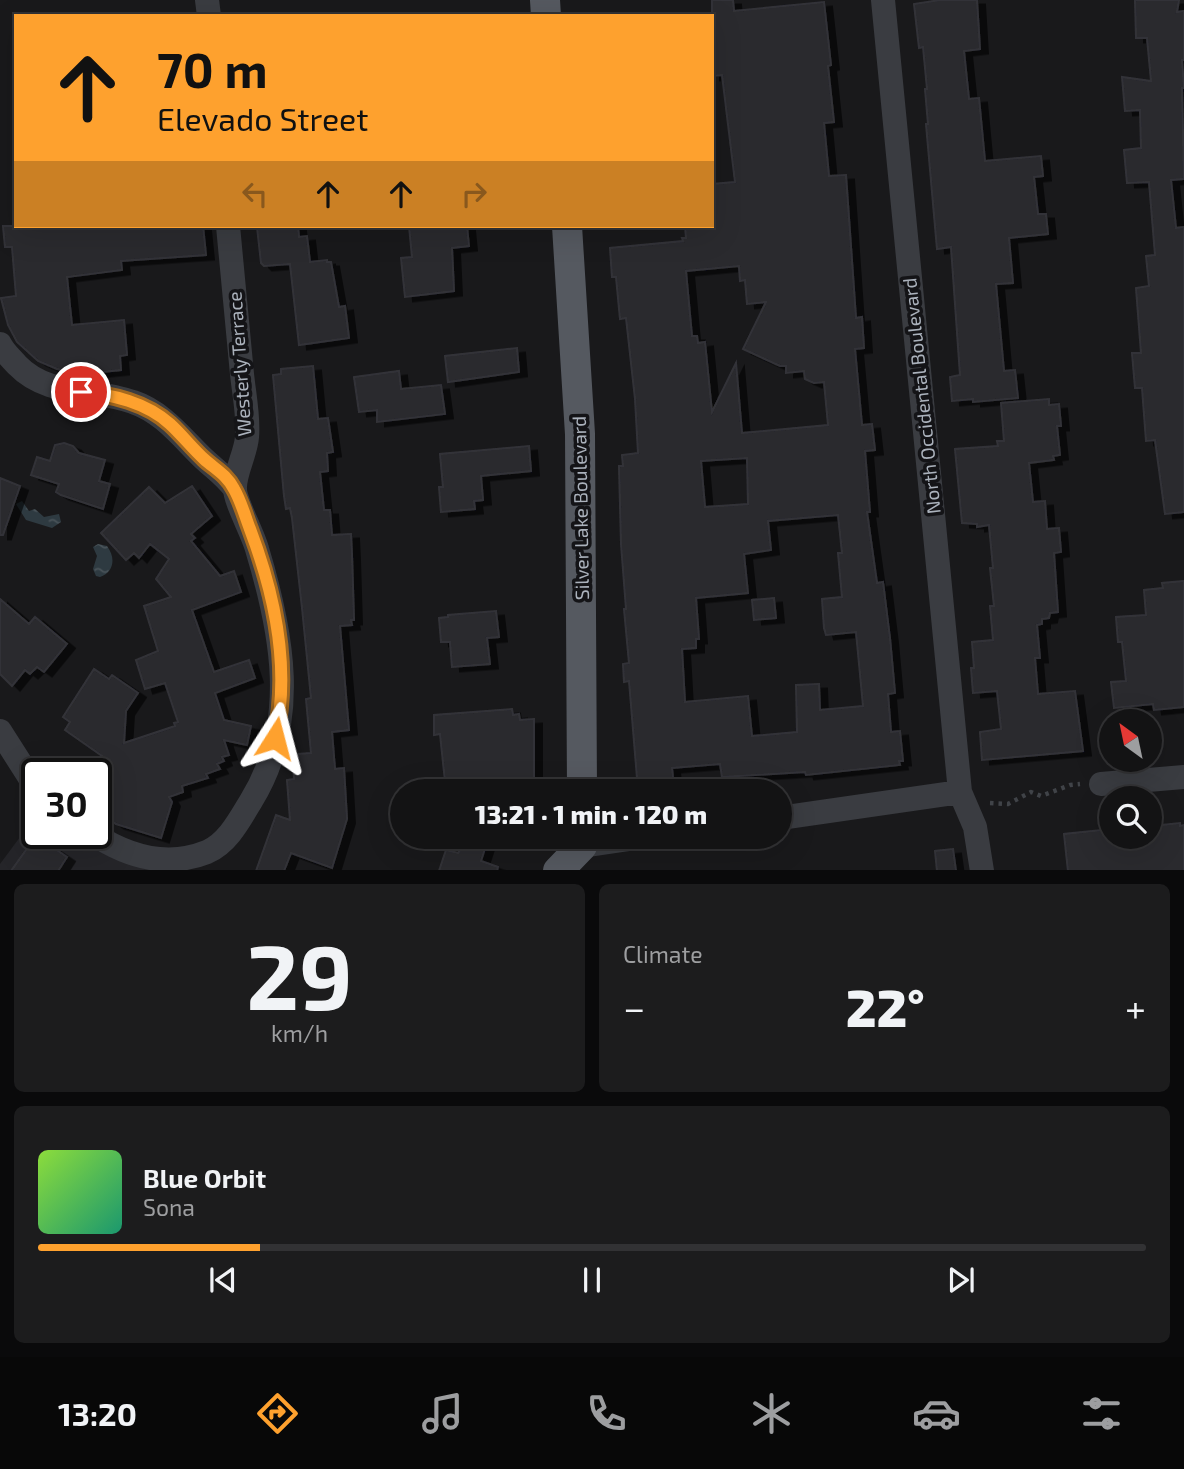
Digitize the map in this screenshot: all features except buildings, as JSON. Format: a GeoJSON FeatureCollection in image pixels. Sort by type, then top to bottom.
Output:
{"type":"FeatureCollection","features":[{"type":"Feature","properties":{"kind":"main road","name":"Silver Lake Boulevard"},"geometry":{"type":"LineString","coordinates":[[567,228],[580,434],[582,779]]}},
{"type":"Feature","properties":{"kind":"main road"},"geometry":{"type":"LineString","coordinates":[[558,870],[582,851]]}},
{"type":"Feature","properties":{"kind":"street","name":"North Occidental Boulevard"},"geometry":{"type":"LineString","coordinates":[[883,0],[960,792],[975,827],[982,870]]}},
{"type":"Feature","properties":{"kind":"street","name":"Westerly Terrace"},"geometry":{"type":"LineString","coordinates":[[228,228],[247,437],[235,489]]}},
{"type":"Feature","properties":{"kind":"street"},"geometry":{"type":"LineString","coordinates":[[0,344],[30,378],[66,391],[96,393],[135,402],[169,422],[206,461],[223,473],[235,489],[256,545],[275,610],[283,670],[280,719],[271,758],[250,803],[217,848],[191,858],[160,861],[138,855],[112,843]]}},
{"type":"Feature","properties":{"kind":"street"},"geometry":{"type":"LineString","coordinates":[[0,731],[21,766]]}},
{"type":"Feature","properties":{"kind":"street"},"geometry":{"type":"LineString","coordinates":[[1101,784],[1184,777]]}},
{"type":"Feature","properties":{"kind":"street"},"geometry":{"type":"LineString","coordinates":[[792,816],[960,792]]}},
{"type":"Feature","properties":{"kind":"path"},"geometry":{"type":"LineString","coordinates":[[960,792],[984,803],[1008,804],[1031,792],[1041,796],[1070,785],[1090,781],[1101,784]]}},
{"type":"Feature","properties":{"kind":"shaded area"},"geometry":{"type":"Polygon","coordinates":[[[21,836],[21,849],[100,849],[183,870],[0,870],[0,864],[21,836]]]}},
{"type":"Feature","properties":{"kind":"water"},"geometry":{"type":"Polygon","coordinates":[[[22,501],[29,511],[35,509],[44,517],[59,514],[61,522],[52,528],[26,520],[16,504],[22,501]]]}},
{"type":"Feature","properties":{"kind":"water"},"geometry":{"type":"Polygon","coordinates":[[[98,544],[107,546],[112,560],[111,568],[100,577],[96,576],[93,569],[97,556],[93,547],[98,544]]]}},
{"type":"Feature","properties":{"kind":"route"},"geometry":{"type":"LineString","coordinates":[[81,392],[135,402],[169,422],[206,461],[223,473],[235,489],[256,545],[275,610],[283,670],[280,719],[275,738]]}}]}
